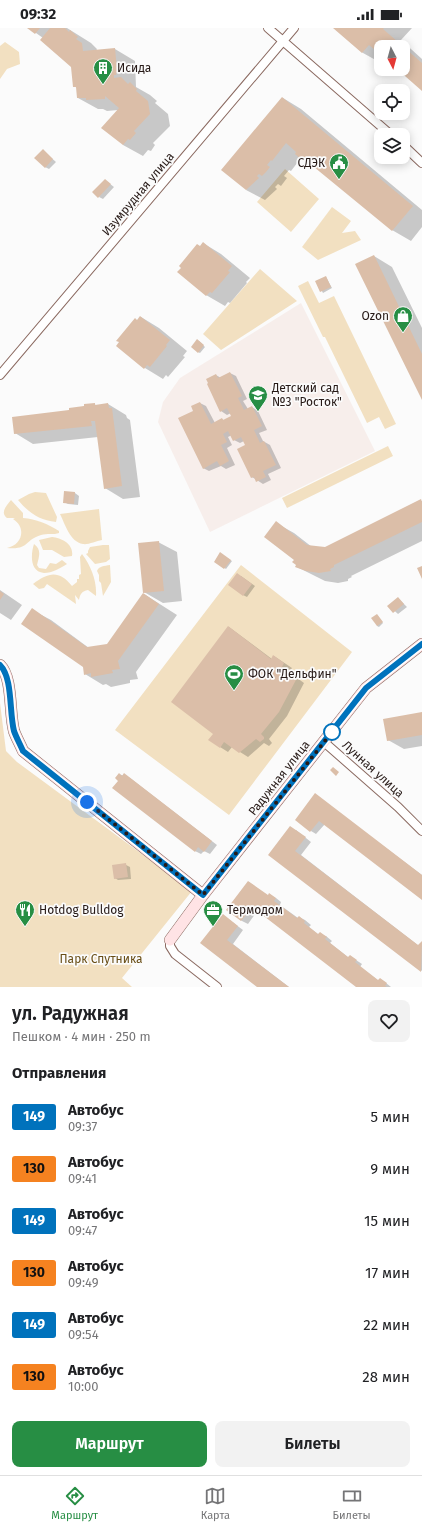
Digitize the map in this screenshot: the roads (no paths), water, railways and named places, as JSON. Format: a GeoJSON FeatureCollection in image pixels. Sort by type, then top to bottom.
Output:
{"type":"FeatureCollection","features":[{"type":"Feature","properties":{"kind":"main road","name":"Радужная улица"},"geometry":{"type":"LineString","coordinates":[[170,940],[203,895],[366,688],[422,644]]}},
{"type":"Feature","properties":{"kind":"main road"},"geometry":{"type":"LineString","coordinates":[[0,665],[3,668],[7,680],[14,731],[23,751],[203,895]]}},
{"type":"Feature","properties":{"kind":"street"},"geometry":{"type":"LineString","coordinates":[[268,28],[383,128]]}},
{"type":"Feature","properties":{"kind":"street","name":"Изумрудная улица"},"geometry":{"type":"LineString","coordinates":[[0,375],[294,28]]}},
{"type":"Feature","properties":{"kind":"street"},"geometry":{"type":"LineString","coordinates":[[410,152],[422,163]]}},
{"type":"Feature","properties":{"kind":"street","name":"Лунная улица"},"geometry":{"type":"LineString","coordinates":[[324,742],[398,807],[422,831]]}},
{"type":"Feature","properties":{"kind":"street"},"geometry":{"type":"LineString","coordinates":[[170,940],[170,946],[175,954],[217,987]]}},
{"type":"Feature","properties":{"kind":"place","name":"Исида"},"geometry":{"type":"Point","coordinates":[103,85]}},
{"type":"Feature","properties":{"kind":"place","name":"СДЭК"},"geometry":{"type":"Point","coordinates":[339,180]}},
{"type":"Feature","properties":{"kind":"place","name":"Ozon"},"geometry":{"type":"Point","coordinates":[403,333]}},
{"type":"Feature","properties":{"kind":"place","name":"Детский сад №3 \"Росток\""},"geometry":{"type":"Point","coordinates":[258,412]}},
{"type":"Feature","properties":{"kind":"place","name":"ФОК \"Дельфин\""},"geometry":{"type":"Point","coordinates":[234,691]}},
{"type":"Feature","properties":{"kind":"place","name":"Hotdog Bulldog"},"geometry":{"type":"Point","coordinates":[25,927]}},
{"type":"Feature","properties":{"kind":"place","name":"Термодом"},"geometry":{"type":"Point","coordinates":[213,927]}},
{"type":"Feature","properties":{"kind":"park label","name":"Парк Спутника"},"geometry":{"type":"Point","coordinates":[101,959]}}]}
